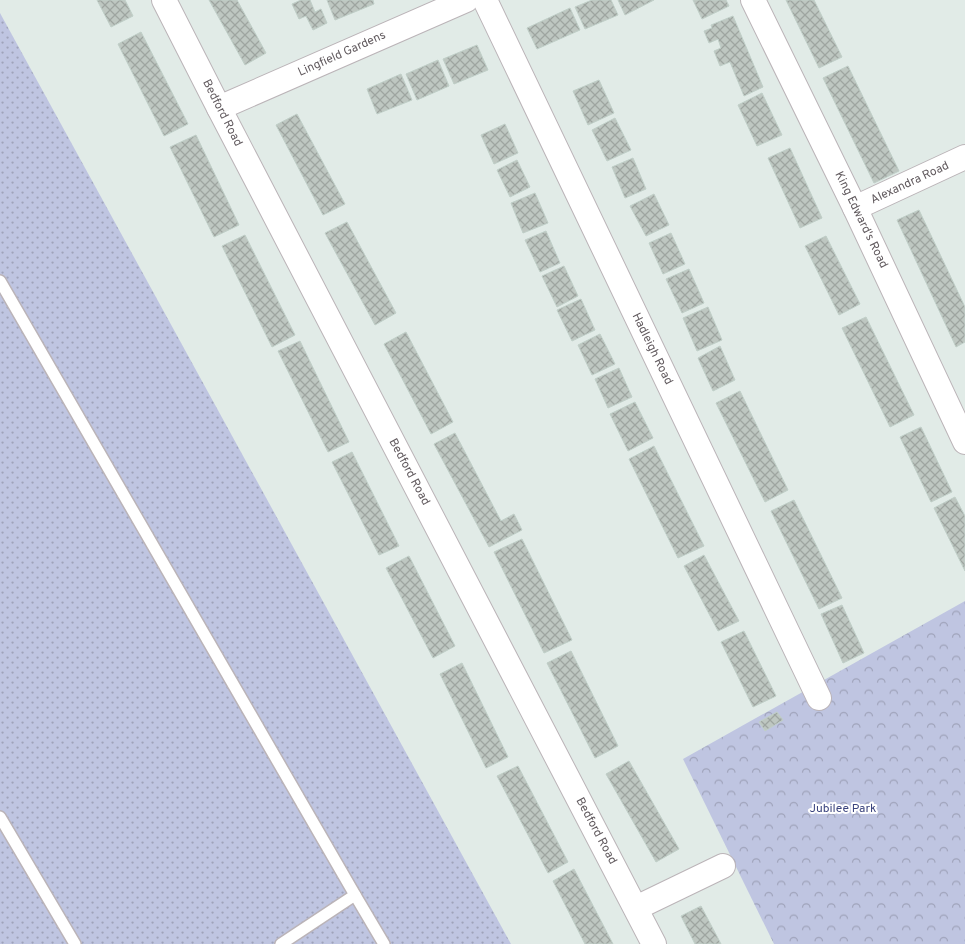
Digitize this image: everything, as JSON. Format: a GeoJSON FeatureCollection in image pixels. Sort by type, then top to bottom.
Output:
{"type":"FeatureCollection","features":[{"type":"Feature","properties":{"kind":"street","name":"Bedford Road"},"geometry":{"type":"LineString","coordinates":[[164,0],[654,944]]}},
{"type":"Feature","properties":{"kind":"street","name":"Lingfield Gardens"},"geometry":{"type":"LineString","coordinates":[[219,108],[466,0]]}},
{"type":"Feature","properties":{"kind":"street","name":"Hadleigh Road"},"geometry":{"type":"LineString","coordinates":[[485,0],[819,698]]}},
{"type":"Feature","properties":{"kind":"street","name":"King Edward's Road"},"geometry":{"type":"LineString","coordinates":[[753,0],[855,208],[965,442]]}},
{"type":"Feature","properties":{"kind":"street","name":"Alexandra Road"},"geometry":{"type":"LineString","coordinates":[[855,208],[965,157]]}},
{"type":"Feature","properties":{"kind":"street"},"geometry":{"type":"LineString","coordinates":[[636,908],[723,866]]}},
{"type":"Feature","properties":{"kind":"lane"},"geometry":{"type":"LineString","coordinates":[[0,281],[384,944]]}},
{"type":"Feature","properties":{"kind":"lane"},"geometry":{"type":"LineString","coordinates":[[0,817],[75,944]]}},
{"type":"Feature","properties":{"kind":"lane"},"geometry":{"type":"LineString","coordinates":[[281,944],[355,895]]}},
{"type":"Feature","properties":{"kind":"green space"},"geometry":{"type":"Polygon","coordinates":[[[0,13],[511,944],[0,944],[0,13]]]}},
{"type":"Feature","properties":{"kind":"green space","name":"Jubilee Park"},"geometry":{"type":"Polygon","coordinates":[[[965,601],[965,944],[774,944],[683,759],[965,601]]]}},
{"type":"Feature","properties":{"kind":"building"},"geometry":{"type":"Polygon","coordinates":[[[97,0],[125,0],[133,16],[111,27],[97,0]]]}},
{"type":"Feature","properties":{"kind":"building"},"geometry":{"type":"Polygon","coordinates":[[[209,0],[237,0],[266,53],[245,65],[209,0]]]}},
{"type":"Feature","properties":{"kind":"building"},"geometry":{"type":"Polygon","coordinates":[[[301,0],[310,0],[315,12],[321,9],[327,23],[313,30],[306,16],[299,19],[292,4],[301,0]]]}},
{"type":"Feature","properties":{"kind":"building"},"geometry":{"type":"Polygon","coordinates":[[[327,0],[373,0],[374,4],[335,20],[327,0]]]}},
{"type":"Feature","properties":{"kind":"building"},"geometry":{"type":"Polygon","coordinates":[[[592,0],[611,0],[618,15],[585,29],[575,7],[592,0]]]}},
{"type":"Feature","properties":{"kind":"building"},"geometry":{"type":"Polygon","coordinates":[[[618,0],[654,0],[625,15],[618,0]]]}},
{"type":"Feature","properties":{"kind":"building"},"geometry":{"type":"Polygon","coordinates":[[[693,0],[726,0],[729,6],[702,19],[693,0]]]}},
{"type":"Feature","properties":{"kind":"building"},"geometry":{"type":"Polygon","coordinates":[[[786,0],[814,0],[842,57],[819,68],[786,0]]]}},
{"type":"Feature","properties":{"kind":"building"},"geometry":{"type":"Polygon","coordinates":[[[570,8],[580,30],[537,49],[527,28],[570,8]]]}},
{"type":"Feature","properties":{"kind":"building"},"geometry":{"type":"Polygon","coordinates":[[[733,16],[763,87],[744,96],[730,62],[720,66],[714,51],[721,48],[718,39],[709,43],[704,31],[712,28],[711,25],[733,16]]]}},
{"type":"Feature","properties":{"kind":"building"},"geometry":{"type":"Polygon","coordinates":[[[141,32],[188,124],[164,136],[118,44],[141,32]]]}},
{"type":"Feature","properties":{"kind":"building"},"geometry":{"type":"Polygon","coordinates":[[[477,45],[488,70],[454,84],[443,59],[477,45]]]}},
{"type":"Feature","properties":{"kind":"building"},"geometry":{"type":"Polygon","coordinates":[[[438,60],[449,86],[417,100],[406,74],[438,60]]]}},
{"type":"Feature","properties":{"kind":"building"},"geometry":{"type":"Polygon","coordinates":[[[848,66],[899,171],[874,183],[823,78],[848,66]]]}},
{"type":"Feature","properties":{"kind":"building"},"geometry":{"type":"Polygon","coordinates":[[[401,74],[412,100],[377,114],[367,89],[401,74]]]}},
{"type":"Feature","properties":{"kind":"building"},"geometry":{"type":"Polygon","coordinates":[[[599,80],[614,113],[588,125],[573,91],[599,80]]]}},
{"type":"Feature","properties":{"kind":"building"},"geometry":{"type":"Polygon","coordinates":[[[762,93],[782,135],[757,146],[738,105],[762,93]]]}},
{"type":"Feature","properties":{"kind":"building"},"geometry":{"type":"Polygon","coordinates":[[[297,114],[345,204],[323,215],[276,125],[297,114]]]}},
{"type":"Feature","properties":{"kind":"building"},"geometry":{"type":"Polygon","coordinates":[[[615,118],[631,150],[607,161],[592,130],[615,118]]]}},
{"type":"Feature","properties":{"kind":"building"},"geometry":{"type":"Polygon","coordinates":[[[505,124],[518,153],[494,164],[481,135],[505,124]]]}},
{"type":"Feature","properties":{"kind":"building"},"geometry":{"type":"Polygon","coordinates":[[[196,135],[239,225],[214,237],[170,147],[196,135]]]}},
{"type":"Feature","properties":{"kind":"building"},"geometry":{"type":"Polygon","coordinates":[[[790,148],[822,218],[800,228],[768,158],[790,148]]]}},
{"type":"Feature","properties":{"kind":"building"},"geometry":{"type":"Polygon","coordinates":[[[633,158],[646,189],[625,198],[612,167],[633,158]]]}},
{"type":"Feature","properties":{"kind":"building"},"geometry":{"type":"Polygon","coordinates":[[[517,160],[530,187],[510,197],[497,170],[517,160]]]}},
{"type":"Feature","properties":{"kind":"building"},"geometry":{"type":"Polygon","coordinates":[[[535,193],[548,223],[523,233],[511,203],[535,193]]]}},
{"type":"Feature","properties":{"kind":"building"},"geometry":{"type":"Polygon","coordinates":[[[654,194],[669,225],[646,236],[630,206],[654,194]]]}},
{"type":"Feature","properties":{"kind":"building"},"geometry":{"type":"Polygon","coordinates":[[[919,210],[965,307],[965,342],[956,347],[897,220],[919,210]]]}},
{"type":"Feature","properties":{"kind":"building"},"geometry":{"type":"Polygon","coordinates":[[[347,222],[396,313],[375,325],[325,233],[347,222]]]}},
{"type":"Feature","properties":{"kind":"building"},"geometry":{"type":"Polygon","coordinates":[[[546,231],[560,263],[540,272],[525,240],[546,231]]]}},
{"type":"Feature","properties":{"kind":"building"},"geometry":{"type":"Polygon","coordinates":[[[671,233],[685,264],[663,274],[649,243],[671,233]]]}},
{"type":"Feature","properties":{"kind":"building"},"geometry":{"type":"Polygon","coordinates":[[[245,235],[295,335],[272,347],[222,246],[245,235]]]}},
{"type":"Feature","properties":{"kind":"building"},"geometry":{"type":"Polygon","coordinates":[[[826,236],[860,304],[839,315],[805,246],[826,236]]]}},
{"type":"Feature","properties":{"kind":"building"},"geometry":{"type":"Polygon","coordinates":[[[564,266],[578,296],[557,307],[542,276],[564,266]]]}},
{"type":"Feature","properties":{"kind":"building"},"geometry":{"type":"Polygon","coordinates":[[[689,269],[704,303],[682,313],[666,279],[689,269]]]}},
{"type":"Feature","properties":{"kind":"building"},"geometry":{"type":"Polygon","coordinates":[[[581,299],[595,330],[572,341],[557,310],[581,299]]]}},
{"type":"Feature","properties":{"kind":"building"},"geometry":{"type":"Polygon","coordinates":[[[708,307],[722,340],[697,351],[683,318],[708,307]]]}},
{"type":"Feature","properties":{"kind":"building"},"geometry":{"type":"Polygon","coordinates":[[[866,317],[914,415],[890,427],[842,328],[866,317]]]}},
{"type":"Feature","properties":{"kind":"building"},"geometry":{"type":"Polygon","coordinates":[[[406,332],[453,422],[431,434],[384,344],[406,332]]]}},
{"type":"Feature","properties":{"kind":"building"},"geometry":{"type":"Polygon","coordinates":[[[600,334],[615,364],[592,375],[578,345],[600,334]]]}},
{"type":"Feature","properties":{"kind":"building"},"geometry":{"type":"Polygon","coordinates":[[[300,341],[349,442],[328,452],[278,351],[300,341]]]}},
{"type":"Feature","properties":{"kind":"building"},"geometry":{"type":"Polygon","coordinates":[[[720,346],[735,380],[713,391],[698,358],[720,346]]]}},
{"type":"Feature","properties":{"kind":"building"},"geometry":{"type":"Polygon","coordinates":[[[619,368],[632,397],[608,408],[595,379],[619,368]]]}},
{"type":"Feature","properties":{"kind":"building"},"geometry":{"type":"Polygon","coordinates":[[[740,391],[788,490],[765,502],[716,403],[740,391]]]}},
{"type":"Feature","properties":{"kind":"building"},"geometry":{"type":"Polygon","coordinates":[[[635,402],[653,438],[628,451],[610,414],[635,402]]]}},
{"type":"Feature","properties":{"kind":"building"},"geometry":{"type":"Polygon","coordinates":[[[921,427],[952,492],[931,502],[900,437],[921,427]]]}},
{"type":"Feature","properties":{"kind":"building"},"geometry":{"type":"Polygon","coordinates":[[[455,433],[501,521],[514,514],[522,530],[489,547],[434,444],[455,433]]]}},
{"type":"Feature","properties":{"kind":"building"},"geometry":{"type":"Polygon","coordinates":[[[654,446],[704,546],[678,558],[629,459],[654,446]]]}},
{"type":"Feature","properties":{"kind":"building"},"geometry":{"type":"Polygon","coordinates":[[[352,452],[399,546],[379,555],[332,462],[352,452]]]}},
{"type":"Feature","properties":{"kind":"building"},"geometry":{"type":"Polygon","coordinates":[[[955,497],[965,516],[965,571],[934,508],[955,497]]]}},
{"type":"Feature","properties":{"kind":"building"},"geometry":{"type":"Polygon","coordinates":[[[794,500],[842,598],[819,609],[771,511],[794,500]]]}},
{"type":"Feature","properties":{"kind":"building"},"geometry":{"type":"Polygon","coordinates":[[[522,539],[572,640],[544,653],[494,552],[522,539]]]}},
{"type":"Feature","properties":{"kind":"building"},"geometry":{"type":"Polygon","coordinates":[[[704,555],[739,621],[718,631],[684,566],[704,555]]]}},
{"type":"Feature","properties":{"kind":"building"},"geometry":{"type":"Polygon","coordinates":[[[409,556],[455,646],[433,658],[386,568],[409,556]]]}},
{"type":"Feature","properties":{"kind":"building"},"geometry":{"type":"Polygon","coordinates":[[[842,605],[864,653],[843,663],[821,614],[842,605]]]}},
{"type":"Feature","properties":{"kind":"building"},"geometry":{"type":"Polygon","coordinates":[[[744,631],[776,696],[753,707],[721,642],[744,631]]]}},
{"type":"Feature","properties":{"kind":"building"},"geometry":{"type":"Polygon","coordinates":[[[571,651],[618,746],[595,758],[547,663],[571,651]]]}},
{"type":"Feature","properties":{"kind":"building"},"geometry":{"type":"Polygon","coordinates":[[[462,663],[508,757],[486,768],[440,674],[462,663]]]}},
{"type":"Feature","properties":{"kind":"building"},"geometry":{"type":"Polygon","coordinates":[[[777,712],[783,720],[765,731],[759,722],[777,712]]]}},
{"type":"Feature","properties":{"kind":"building"},"geometry":{"type":"Polygon","coordinates":[[[629,761],[679,849],[656,862],[606,774],[629,761]]]}},
{"type":"Feature","properties":{"kind":"building"},"geometry":{"type":"Polygon","coordinates":[[[518,766],[568,862],[548,873],[497,776],[518,766]]]}},
{"type":"Feature","properties":{"kind":"building"},"geometry":{"type":"Polygon","coordinates":[[[574,869],[613,944],[585,944],[553,881],[574,869]]]}},
{"type":"Feature","properties":{"kind":"building"},"geometry":{"type":"Polygon","coordinates":[[[701,906],[721,944],[695,944],[681,916],[701,906]]]}}]}
